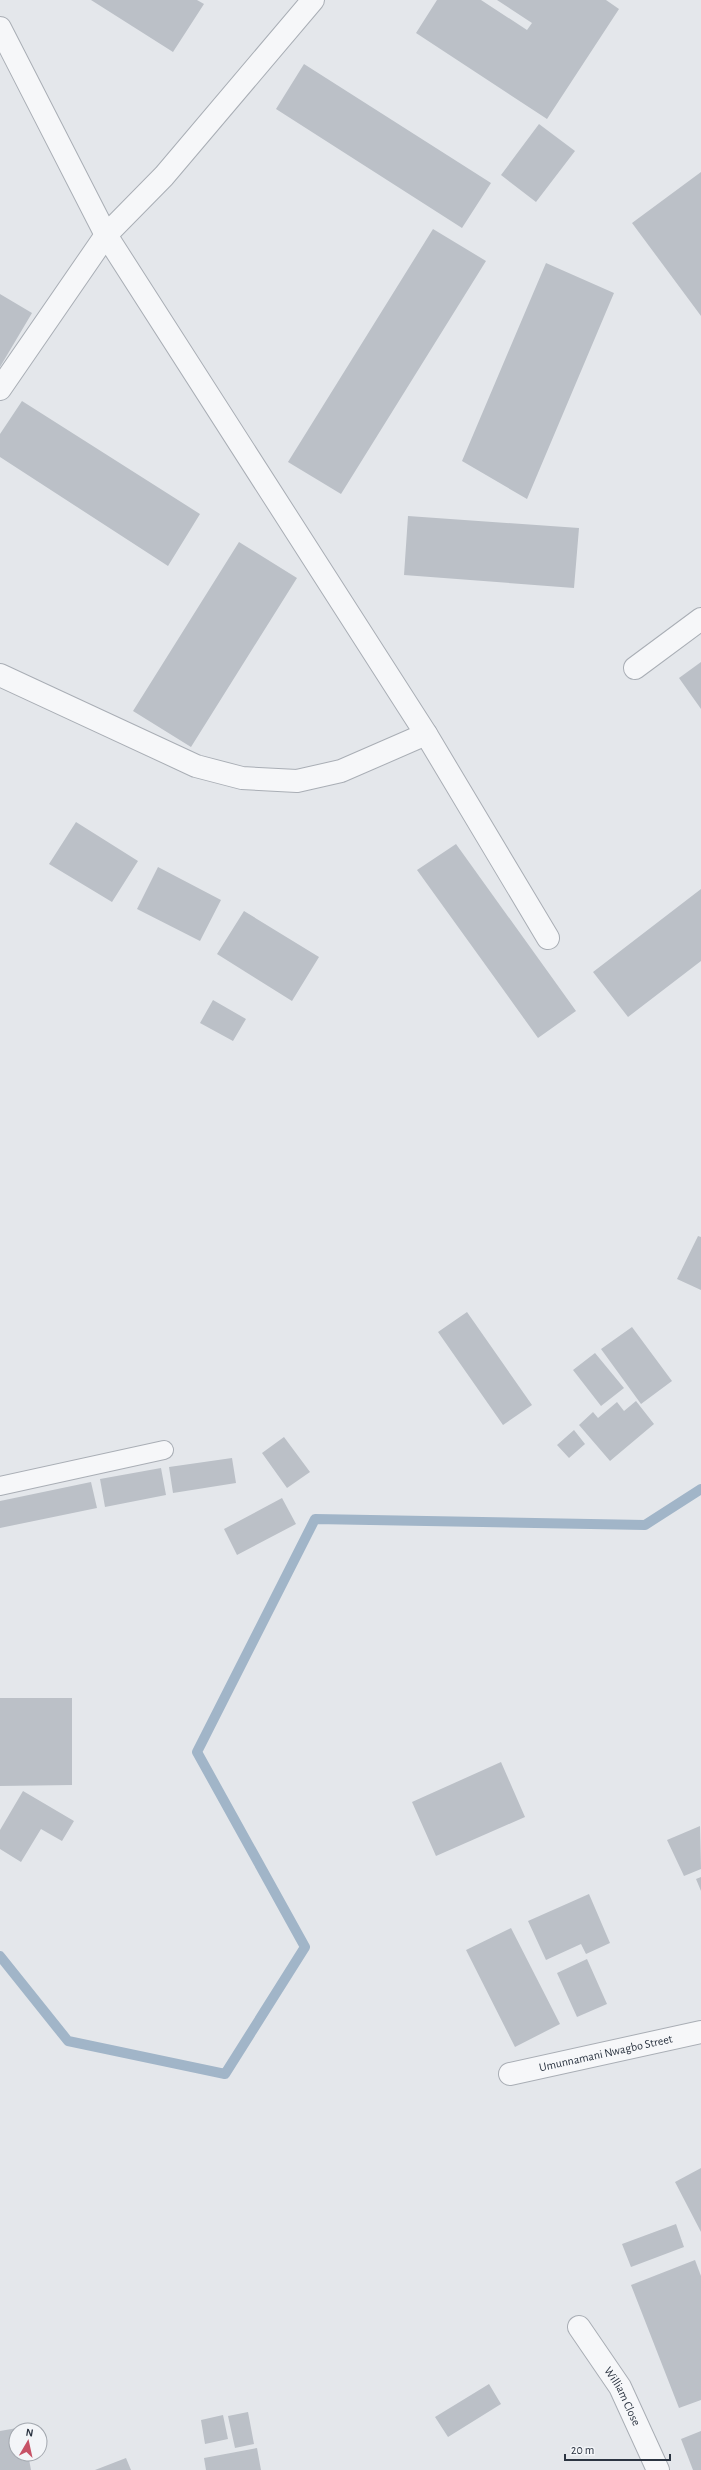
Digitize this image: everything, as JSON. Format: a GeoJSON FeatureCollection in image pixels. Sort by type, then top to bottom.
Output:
{"type":"FeatureCollection","features":[{"type":"Feature","properties":{"kind":"street"},"geometry":{"type":"LineString","coordinates":[[0,389],[106,235],[164,176],[314,0]]}},
{"type":"Feature","properties":{"kind":"street"},"geometry":{"type":"LineString","coordinates":[[0,28],[106,235],[426,734],[548,938]]}},
{"type":"Feature","properties":{"kind":"street"},"geometry":{"type":"LineString","coordinates":[[635,668],[701,619]]}},
{"type":"Feature","properties":{"kind":"street"},"geometry":{"type":"LineString","coordinates":[[0,676],[196,766],[242,778],[297,781],[341,771],[426,734]]}},
{"type":"Feature","properties":{"kind":"street","name":"Umunnamani Nwagbo Street"},"geometry":{"type":"LineString","coordinates":[[510,2074],[701,2032]]}},
{"type":"Feature","properties":{"kind":"street","name":"William Close"},"geometry":{"type":"LineString","coordinates":[[579,2327],[620,2387],[658,2470]]}},
{"type":"Feature","properties":{"kind":"lane"},"geometry":{"type":"LineString","coordinates":[[0,1486],[164,1450]]}},
{"type":"Feature","properties":{"kind":"building"},"geometry":{"type":"Polygon","coordinates":[[[91,0],[197,0],[204,4],[173,52],[91,0]]]}},
{"type":"Feature","properties":{"kind":"building"},"geometry":{"type":"Polygon","coordinates":[[[437,0],[481,0],[527,30],[532,23],[497,0],[606,0],[619,9],[547,119],[416,33],[437,0]]]}},
{"type":"Feature","properties":{"kind":"building"},"geometry":{"type":"Polygon","coordinates":[[[304,64],[491,183],[462,228],[276,109],[304,64]]]}},
{"type":"Feature","properties":{"kind":"building"},"geometry":{"type":"Polygon","coordinates":[[[539,124],[575,151],[536,202],[501,175],[539,124]]]}},
{"type":"Feature","properties":{"kind":"building"},"geometry":{"type":"Polygon","coordinates":[[[701,172],[701,316],[632,223],[701,172]]]}},
{"type":"Feature","properties":{"kind":"building"},"geometry":{"type":"Polygon","coordinates":[[[433,229],[486,261],[341,494],[288,462],[433,229]]]}},
{"type":"Feature","properties":{"kind":"building"},"geometry":{"type":"Polygon","coordinates":[[[546,263],[614,293],[527,499],[462,461],[546,263]]]}},
{"type":"Feature","properties":{"kind":"building"},"geometry":{"type":"Polygon","coordinates":[[[0,294],[32,313],[0,367],[0,294]]]}},
{"type":"Feature","properties":{"kind":"building"},"geometry":{"type":"Polygon","coordinates":[[[22,401],[200,514],[168,566],[0,457],[0,434],[22,401]]]}},
{"type":"Feature","properties":{"kind":"building"},"geometry":{"type":"Polygon","coordinates":[[[408,516],[579,528],[574,588],[404,575],[408,516]]]}},
{"type":"Feature","properties":{"kind":"building"},"geometry":{"type":"Polygon","coordinates":[[[239,542],[297,578],[191,747],[133,711],[239,542]]]}},
{"type":"Feature","properties":{"kind":"building"},"geometry":{"type":"Polygon","coordinates":[[[701,662],[701,709],[679,678],[701,662]]]}},
{"type":"Feature","properties":{"kind":"building"},"geometry":{"type":"Polygon","coordinates":[[[76,822],[138,861],[112,902],[49,864],[76,822]]]}},
{"type":"Feature","properties":{"kind":"building"},"geometry":{"type":"Polygon","coordinates":[[[456,844],[576,1011],[538,1038],[417,870],[456,844]]]}},
{"type":"Feature","properties":{"kind":"building"},"geometry":{"type":"Polygon","coordinates":[[[158,867],[221,900],[200,941],[137,909],[158,867]]]}},
{"type":"Feature","properties":{"kind":"building"},"geometry":{"type":"Polygon","coordinates":[[[701,889],[701,961],[628,1017],[593,972],[701,889]]]}},
{"type":"Feature","properties":{"kind":"building"},"geometry":{"type":"Polygon","coordinates":[[[244,911],[319,957],[292,1001],[217,954],[244,911]]]}},
{"type":"Feature","properties":{"kind":"building"},"geometry":{"type":"Polygon","coordinates":[[[213,1000],[246,1019],[233,1041],[200,1023],[213,1000]]]}},
{"type":"Feature","properties":{"kind":"building"},"geometry":{"type":"Polygon","coordinates":[[[698,1236],[701,1237],[701,1290],[677,1279],[698,1236]]]}},
{"type":"Feature","properties":{"kind":"building"},"geometry":{"type":"Polygon","coordinates":[[[467,1312],[532,1405],[503,1425],[438,1332],[467,1312]]]}},
{"type":"Feature","properties":{"kind":"building"},"geometry":{"type":"Polygon","coordinates":[[[632,1327],[672,1381],[641,1404],[601,1349],[632,1327]]]}},
{"type":"Feature","properties":{"kind":"building"},"geometry":{"type":"Polygon","coordinates":[[[595,1353],[624,1388],[601,1406],[573,1370],[595,1353]]]}},
{"type":"Feature","properties":{"kind":"building"},"geometry":{"type":"Polygon","coordinates":[[[636,1401],[654,1424],[610,1461],[579,1425],[593,1412],[598,1418],[617,1402],[624,1411],[636,1401]]]}},
{"type":"Feature","properties":{"kind":"building"},"geometry":{"type":"Polygon","coordinates":[[[574,1430],[585,1444],[569,1458],[557,1445],[574,1430]]]}},
{"type":"Feature","properties":{"kind":"building"},"geometry":{"type":"Polygon","coordinates":[[[284,1437],[310,1472],[287,1488],[262,1453],[284,1437]]]}},
{"type":"Feature","properties":{"kind":"building"},"geometry":{"type":"Polygon","coordinates":[[[232,1458],[236,1483],[173,1493],[169,1467],[232,1458]]]}},
{"type":"Feature","properties":{"kind":"building"},"geometry":{"type":"Polygon","coordinates":[[[161,1468],[166,1495],[105,1507],[100,1479],[161,1468]]]}},
{"type":"Feature","properties":{"kind":"building"},"geometry":{"type":"Polygon","coordinates":[[[91,1482],[97,1508],[0,1528],[0,1501],[91,1482]]]}},
{"type":"Feature","properties":{"kind":"building"},"geometry":{"type":"Polygon","coordinates":[[[282,1498],[296,1524],[237,1555],[224,1529],[282,1498]]]}},
{"type":"Feature","properties":{"kind":"building"},"geometry":{"type":"Polygon","coordinates":[[[0,1698],[72,1698],[72,1785],[0,1786],[0,1698]]]}},
{"type":"Feature","properties":{"kind":"building"},"geometry":{"type":"Polygon","coordinates":[[[501,1762],[525,1817],[436,1856],[412,1802],[501,1762]]]}},
{"type":"Feature","properties":{"kind":"building"},"geometry":{"type":"Polygon","coordinates":[[[23,1791],[74,1821],[62,1841],[41,1829],[21,1862],[0,1849],[0,1830],[23,1791]]]}},
{"type":"Feature","properties":{"kind":"building"},"geometry":{"type":"Polygon","coordinates":[[[700,1826],[701,1869],[684,1876],[667,1840],[700,1826]]]}},
{"type":"Feature","properties":{"kind":"building"},"geometry":{"type":"Polygon","coordinates":[[[701,1877],[701,1891],[696,1879],[701,1877]]]}},
{"type":"Feature","properties":{"kind":"building"},"geometry":{"type":"Polygon","coordinates":[[[589,1894],[610,1943],[586,1954],[581,1944],[546,1960],[528,1921],[589,1894]]]}},
{"type":"Feature","properties":{"kind":"building"},"geometry":{"type":"Polygon","coordinates":[[[511,1928],[560,2024],[515,2047],[466,1950],[511,1928]]]}},
{"type":"Feature","properties":{"kind":"building"},"geometry":{"type":"Polygon","coordinates":[[[587,1959],[607,2004],[577,2017],[557,1973],[587,1959]]]}},
{"type":"Feature","properties":{"kind":"building"},"geometry":{"type":"Polygon","coordinates":[[[701,2168],[701,2232],[675,2182],[701,2168]]]}},
{"type":"Feature","properties":{"kind":"building"},"geometry":{"type":"Polygon","coordinates":[[[676,2224],[684,2247],[631,2267],[622,2244],[676,2224]]]}},
{"type":"Feature","properties":{"kind":"building"},"geometry":{"type":"Polygon","coordinates":[[[695,2260],[701,2276],[701,2400],[679,2408],[631,2285],[695,2260]]]}},
{"type":"Feature","properties":{"kind":"building"},"geometry":{"type":"Polygon","coordinates":[[[489,2384],[501,2404],[448,2437],[435,2417],[489,2384]]]}},
{"type":"Feature","properties":{"kind":"building"},"geometry":{"type":"Polygon","coordinates":[[[248,2412],[254,2444],[235,2448],[228,2416],[248,2412]]]}},
{"type":"Feature","properties":{"kind":"building"},"geometry":{"type":"Polygon","coordinates":[[[223,2415],[228,2439],[205,2444],[201,2420],[223,2415]]]}},
{"type":"Feature","properties":{"kind":"building"},"geometry":{"type":"Polygon","coordinates":[[[8,2430],[8,2462],[30,2462],[31,2470],[0,2470],[0,2431],[8,2430]]]}},
{"type":"Feature","properties":{"kind":"building"},"geometry":{"type":"Polygon","coordinates":[[[701,2431],[701,2470],[693,2470],[681,2439],[701,2431]]]}},
{"type":"Feature","properties":{"kind":"building"},"geometry":{"type":"Polygon","coordinates":[[[257,2448],[261,2470],[206,2470],[204,2458],[257,2448]]]}},
{"type":"Feature","properties":{"kind":"building"},"geometry":{"type":"Polygon","coordinates":[[[126,2458],[131,2470],[95,2470],[126,2458]]]}},
{"type":"Feature","properties":{"kind":"waterway"},"geometry":{"type":"LineString","coordinates":[[0,1956],[68,2041],[225,2074],[305,1947],[197,1752],[315,1519],[645,1525],[701,1489]]}}]}
